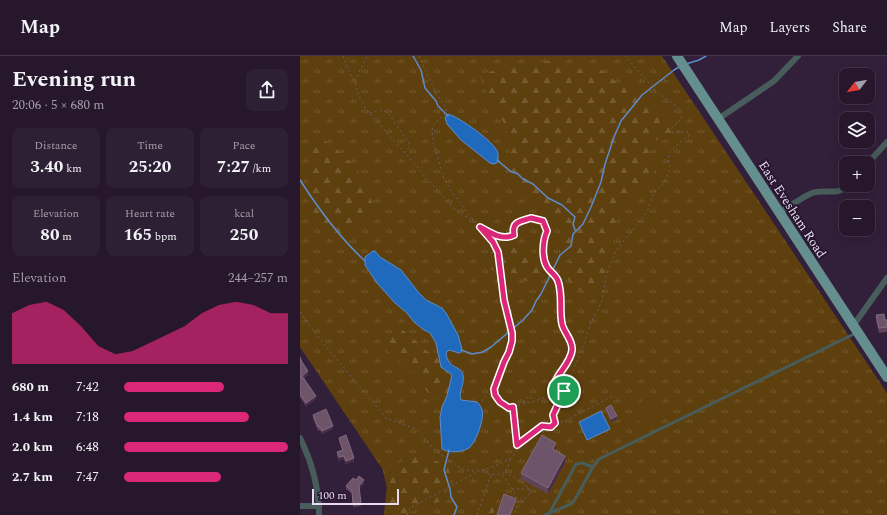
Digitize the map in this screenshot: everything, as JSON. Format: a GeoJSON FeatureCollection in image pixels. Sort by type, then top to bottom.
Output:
{"type":"FeatureCollection","features":[{"type":"Feature","properties":{"kind":"main road","name":"East Evesham Road"},"geometry":{"type":"LineString","coordinates":[[677,56],[887,377]]}},
{"type":"Feature","properties":{"kind":"street"},"geometry":{"type":"LineString","coordinates":[[718,119],[774,80],[798,56]]}},
{"type":"Feature","properties":{"kind":"street"},"geometry":{"type":"LineString","coordinates":[[875,156],[887,142]]}},
{"type":"Feature","properties":{"kind":"street"},"geometry":{"type":"LineString","coordinates":[[780,213],[815,192],[836,192],[839,190]]}},
{"type":"Feature","properties":{"kind":"street"},"geometry":{"type":"LineString","coordinates":[[856,329],[887,278]]}},
{"type":"Feature","properties":{"kind":"street"},"geometry":{"type":"LineString","coordinates":[[300,438],[313,470],[319,515]]}},
{"type":"Feature","properties":{"kind":"street"},"geometry":{"type":"LineString","coordinates":[[300,506],[319,506]]}},
{"type":"Feature","properties":{"kind":"lane"},"geometry":{"type":"LineString","coordinates":[[545,515],[571,504],[574,501],[599,459],[856,329]]}},
{"type":"Feature","properties":{"kind":"lane"},"geometry":{"type":"LineString","coordinates":[[549,513],[576,464],[582,463],[593,467]]}},
{"type":"Feature","properties":{"kind":"path"},"geometry":{"type":"LineString","coordinates":[[343,56],[348,70],[355,81],[358,94],[365,108],[456,211],[476,222]]}},
{"type":"Feature","properties":{"kind":"path"},"geometry":{"type":"LineString","coordinates":[[355,81],[367,56]]}},
{"type":"Feature","properties":{"kind":"path"},"geometry":{"type":"LineString","coordinates":[[419,56],[437,95],[445,106],[447,112],[435,122],[432,130],[433,142],[444,179],[457,199],[493,242],[498,252],[504,300],[512,333],[512,341],[509,352],[495,383],[495,395],[500,402],[509,408],[564,391]]}},
{"type":"Feature","properties":{"kind":"path"},"geometry":{"type":"LineString","coordinates":[[555,423],[553,415],[580,355],[591,322],[602,300],[606,277],[614,255],[647,212],[654,192],[665,182],[670,169],[668,159],[669,153],[682,140],[689,136],[689,133],[686,132],[673,133],[671,129],[681,119],[682,115],[680,109],[656,90],[625,56]]}},
{"type":"Feature","properties":{"kind":"path"},"geometry":{"type":"LineString","coordinates":[[370,113],[381,110],[388,113],[409,143],[409,147],[404,152]]}},
{"type":"Feature","properties":{"kind":"path"},"geometry":{"type":"LineString","coordinates":[[514,235],[514,227],[521,220],[524,221],[531,218],[543,221],[547,231],[544,237],[544,261],[548,268],[555,274],[558,281],[562,325],[570,338],[572,350],[570,358],[556,380],[553,395]]}},
{"type":"Feature","properties":{"kind":"path"},"geometry":{"type":"LineString","coordinates":[[480,227],[497,236],[506,238],[514,235],[521,228],[524,221]]}},
{"type":"Feature","properties":{"kind":"path"},"geometry":{"type":"LineString","coordinates":[[300,312],[319,338],[386,418],[416,429],[437,452],[459,467],[470,471],[484,470],[512,458]]}},
{"type":"Feature","properties":{"kind":"path"},"geometry":{"type":"LineString","coordinates":[[482,401],[487,395],[494,391]]}},
{"type":"Feature","properties":{"kind":"path"},"geometry":{"type":"LineString","coordinates":[[536,431],[549,431],[555,423],[565,421],[613,396]]}},
{"type":"Feature","properties":{"kind":"path"},"geometry":{"type":"LineString","coordinates":[[525,403],[525,400],[528,397],[534,401]]}},
{"type":"Feature","properties":{"kind":"path"},"geometry":{"type":"LineString","coordinates":[[502,475],[517,450],[513,407]]}},
{"type":"Feature","properties":{"kind":"path"},"geometry":{"type":"LineString","coordinates":[[517,445],[542,426],[551,427]]}},
{"type":"Feature","properties":{"kind":"path"},"geometry":{"type":"LineString","coordinates":[[484,470],[489,474],[502,475],[512,488],[517,498],[518,506],[514,515]]}},
{"type":"Feature","properties":{"kind":"path"},"geometry":{"type":"LineString","coordinates":[[407,515],[410,508],[477,471]]}},
{"type":"Feature","properties":{"kind":"path"},"geometry":{"type":"LineString","coordinates":[[505,472],[518,479],[530,489]]}},
{"type":"Feature","properties":{"kind":"path"},"geometry":{"type":"LineString","coordinates":[[477,515],[491,474]]}},
{"type":"Feature","properties":{"kind":"path"},"geometry":{"type":"LineString","coordinates":[[512,488],[530,489]]}},
{"type":"Feature","properties":{"kind":"path"},"geometry":{"type":"LineString","coordinates":[[516,510],[529,494],[530,489]]}},
{"type":"Feature","properties":{"kind":"green space"},"geometry":{"type":"Polygon","coordinates":[[[300,56],[662,56],[887,393],[887,515],[384,515],[387,488],[383,470],[300,347],[300,56]]]}},
{"type":"Feature","properties":{"kind":"green space"},"geometry":{"type":"Polygon","coordinates":[[[558,60],[573,68],[604,71],[620,85],[632,87],[651,105],[682,126],[668,139],[649,140],[649,152],[655,170],[621,208],[611,239],[602,282],[593,294],[573,288],[565,274],[574,253],[564,239],[565,222],[551,210],[528,201],[512,184],[508,164],[510,144],[505,125],[484,87],[480,74],[516,66],[558,60]]]}},
{"type":"Feature","properties":{"kind":"green space"},"geometry":{"type":"Polygon","coordinates":[[[317,137],[331,145],[355,168],[364,182],[375,208],[360,228],[352,234],[339,236],[323,235],[312,208],[310,178],[312,146],[317,137]]]}},
{"type":"Feature","properties":{"kind":"green space"},"geometry":{"type":"Polygon","coordinates":[[[519,246],[532,251],[542,274],[534,284],[511,275],[493,271],[485,260],[491,252],[505,251],[519,246]]]}},
{"type":"Feature","properties":{"kind":"green space"},"geometry":{"type":"Polygon","coordinates":[[[395,325],[410,335],[425,350],[438,357],[441,366],[452,375],[447,396],[444,401],[430,396],[420,381],[385,349],[395,325]]]}},
{"type":"Feature","properties":{"kind":"green space"},"geometry":{"type":"Polygon","coordinates":[[[645,386],[649,395],[630,404],[626,395],[645,386]]]}},
{"type":"Feature","properties":{"kind":"green space"},"geometry":{"type":"Polygon","coordinates":[[[650,397],[654,406],[636,415],[632,406],[650,397]]]}},
{"type":"Feature","properties":{"kind":"green space"},"geometry":{"type":"Polygon","coordinates":[[[655,408],[660,417],[641,426],[637,417],[655,408]]]}},
{"type":"Feature","properties":{"kind":"green space"},"geometry":{"type":"Polygon","coordinates":[[[412,457],[426,457],[448,466],[451,480],[443,500],[402,515],[384,515],[387,488],[383,470],[412,457]]]}},
{"type":"Feature","properties":{"kind":"green space"},"geometry":{"type":"Polygon","coordinates":[[[490,493],[498,495],[493,515],[479,515],[490,493]]]}},
{"type":"Feature","properties":{"kind":"water"},"geometry":{"type":"Polygon","coordinates":[[[448,114],[468,125],[484,137],[498,153],[498,162],[494,164],[490,163],[461,140],[447,124],[445,117],[448,114]]]}},
{"type":"Feature","properties":{"kind":"water"},"geometry":{"type":"Polygon","coordinates":[[[373,251],[401,270],[426,300],[442,308],[458,335],[462,349],[461,352],[459,353],[449,350],[446,353],[447,358],[451,365],[459,369],[463,375],[460,394],[461,400],[477,402],[481,407],[483,414],[477,435],[472,445],[466,450],[455,452],[442,449],[440,417],[452,375],[441,367],[436,343],[430,333],[414,322],[407,313],[395,303],[377,283],[365,265],[365,257],[373,251]]]}},
{"type":"Feature","properties":{"kind":"water"},"geometry":{"type":"Polygon","coordinates":[[[601,411],[610,429],[587,440],[579,422],[601,411]]]}},
{"type":"Feature","properties":{"kind":"building"},"geometry":{"type":"Polygon","coordinates":[[[884,314],[885,320],[887,320],[887,327],[879,328],[876,315],[884,314]]]}},
{"type":"Feature","properties":{"kind":"building"},"geometry":{"type":"Polygon","coordinates":[[[300,357],[308,371],[302,376],[316,396],[306,403],[300,394],[300,357]]]}},
{"type":"Feature","properties":{"kind":"building"},"geometry":{"type":"Polygon","coordinates":[[[611,405],[617,416],[611,419],[606,408],[611,405]]]}},
{"type":"Feature","properties":{"kind":"building"},"geometry":{"type":"Polygon","coordinates":[[[326,409],[333,426],[322,431],[320,427],[318,427],[313,415],[326,409]]]}},
{"type":"Feature","properties":{"kind":"building"},"geometry":{"type":"Polygon","coordinates":[[[346,435],[354,458],[346,461],[344,456],[339,457],[337,452],[343,450],[339,438],[346,435]]]}},
{"type":"Feature","properties":{"kind":"building"},"geometry":{"type":"Polygon","coordinates":[[[542,435],[556,443],[553,449],[565,456],[548,488],[521,473],[542,435]]]}},
{"type":"Feature","properties":{"kind":"building"},"geometry":{"type":"Polygon","coordinates":[[[359,476],[364,480],[359,486],[361,503],[353,504],[352,491],[346,486],[353,478],[356,480],[359,476]]]}},
{"type":"Feature","properties":{"kind":"building"},"geometry":{"type":"Polygon","coordinates":[[[504,494],[516,499],[510,515],[497,515],[504,494]]]}},
{"type":"Feature","properties":{"kind":"waterway"},"geometry":{"type":"LineString","coordinates":[[413,56],[421,70],[425,88],[436,101],[438,106],[448,116]]}},
{"type":"Feature","properties":{"kind":"waterway"},"geometry":{"type":"LineString","coordinates":[[686,64],[706,56]]}},
{"type":"Feature","properties":{"kind":"waterway"},"geometry":{"type":"LineString","coordinates":[[461,350],[472,354],[483,352],[523,320],[532,310],[560,255],[571,246],[573,234],[583,224],[601,182],[605,164],[621,121],[642,95],[679,67]]}},
{"type":"Feature","properties":{"kind":"waterway"},"geometry":{"type":"LineString","coordinates":[[497,160],[510,171],[518,174],[523,179],[533,184],[548,198],[562,205],[575,217],[573,224],[575,230]]}},
{"type":"Feature","properties":{"kind":"waterway"},"geometry":{"type":"LineString","coordinates":[[300,180],[330,222],[347,243],[365,261]]}},
{"type":"Feature","properties":{"kind":"waterway"},"geometry":{"type":"LineString","coordinates":[[449,450],[444,470],[451,497],[457,507],[454,515]]}},
{"type":"Feature","properties":{"kind":"route"},"geometry":{"type":"LineString","coordinates":[[531,218],[543,221],[547,231],[544,237],[544,261],[548,268],[555,274],[558,281],[562,325],[570,338],[572,350],[570,358],[556,380],[553,395],[564,391],[553,415],[555,423],[551,427],[542,426],[517,445],[513,407],[509,408],[500,402],[495,395],[494,389],[495,383],[509,352],[512,341],[512,333],[502,290],[498,252],[493,242],[480,227],[497,236],[506,238],[514,235],[514,227],[521,220],[524,221],[531,218]]}}]}
